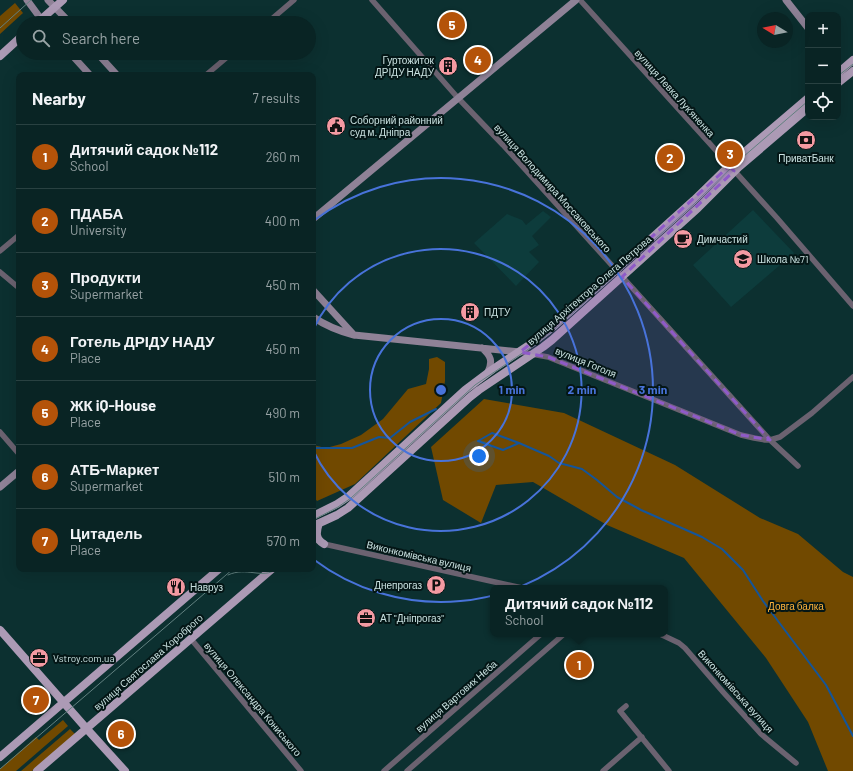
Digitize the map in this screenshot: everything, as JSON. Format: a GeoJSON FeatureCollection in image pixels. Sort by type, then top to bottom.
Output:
{"type":"FeatureCollection","features":[{"type":"Feature","properties":{"kind":"main road"},"geometry":{"type":"LineString","coordinates":[[27,0],[37,16]]}},
{"type":"Feature","properties":{"kind":"main road"},"geometry":{"type":"LineString","coordinates":[[48,0],[63,16]]}},
{"type":"Feature","properties":{"kind":"main road"},"geometry":{"type":"LineString","coordinates":[[47,16],[63,0]]}},
{"type":"Feature","properties":{"kind":"main road"},"geometry":{"type":"LineString","coordinates":[[316,216],[576,0]]}},
{"type":"Feature","properties":{"kind":"main road"},"geometry":{"type":"LineString","coordinates":[[786,0],[805,24]]}},
{"type":"Feature","properties":{"kind":"main road"},"geometry":{"type":"LineString","coordinates":[[0,56],[16,42]]}},
{"type":"Feature","properties":{"kind":"main road"},"geometry":{"type":"LineString","coordinates":[[76,60],[87,72]]}},
{"type":"Feature","properties":{"kind":"main road"},"geometry":{"type":"LineString","coordinates":[[103,60],[114,72]]}},
{"type":"Feature","properties":{"kind":"main road"},"geometry":{"type":"LineString","coordinates":[[846,72],[853,60]]}},
{"type":"Feature","properties":{"kind":"main road","name":"вулиця Архітектора Олега Петрова"},"geometry":{"type":"LineString","coordinates":[[316,525],[342,512],[353,504],[448,410],[465,390],[488,372],[520,352],[554,326],[805,101]]}},
{"type":"Feature","properties":{"kind":"main road","name":"вулиця Архітектора Олега Петрова"},"geometry":{"type":"LineString","coordinates":[[448,410],[552,340],[709,198],[731,168],[805,110]]}},
{"type":"Feature","properties":{"kind":"main road"},"geometry":{"type":"LineString","coordinates":[[316,293],[354,335]]}},
{"type":"Feature","properties":{"kind":"main road","name":"вулиця Гоголя"},"geometry":{"type":"LineString","coordinates":[[316,319],[329,327],[354,335],[520,352]]}},
{"type":"Feature","properties":{"kind":"main road"},"geometry":{"type":"LineString","coordinates":[[482,348],[489,354],[491,367],[488,372]]}},
{"type":"Feature","properties":{"kind":"main road","name":"вулиця Архітектора Олега Петрова"},"geometry":{"type":"LineString","coordinates":[[316,514],[343,500],[406,450]]}},
{"type":"Feature","properties":{"kind":"main road"},"geometry":{"type":"LineString","coordinates":[[0,486],[16,473]]}},
{"type":"Feature","properties":{"kind":"main road"},"geometry":{"type":"LineString","coordinates":[[316,525],[316,534],[319,540],[324,544]]}},
{"type":"Feature","properties":{"kind":"main road"},"geometry":{"type":"LineString","coordinates":[[0,757],[215,572]]}},
{"type":"Feature","properties":{"kind":"main road","name":"вулиця Святослава Хороброго"},"geometry":{"type":"LineString","coordinates":[[37,771],[269,572]]}},
{"type":"Feature","properties":{"kind":"main road"},"geometry":{"type":"LineString","coordinates":[[0,630],[125,771]]}},
{"type":"Feature","properties":{"kind":"street"},"geometry":{"type":"LineString","coordinates":[[275,16],[294,0]]}},
{"type":"Feature","properties":{"kind":"street","name":"вулиця Володимира Моссаковського"},"geometry":{"type":"LineString","coordinates":[[372,0],[458,98],[503,145],[770,440],[798,466]]}},
{"type":"Feature","properties":{"kind":"street","name":"вулиця Левка Лукʼяненка"},"geometry":{"type":"LineString","coordinates":[[580,0],[792,235],[853,306]]}},
{"type":"Feature","properties":{"kind":"street"},"geometry":{"type":"LineString","coordinates":[[210,72],[224,60]]}},
{"type":"Feature","properties":{"kind":"street"},"geometry":{"type":"LineString","coordinates":[[0,251],[16,238]]}},
{"type":"Feature","properties":{"kind":"street"},"geometry":{"type":"LineString","coordinates":[[0,272],[16,285]]}},
{"type":"Feature","properties":{"kind":"street","name":"вулиця Гоголя"},"geometry":{"type":"LineString","coordinates":[[520,352],[548,357],[741,435],[770,440]]}},
{"type":"Feature","properties":{"kind":"street"},"geometry":{"type":"LineString","coordinates":[[770,440],[780,437],[812,413],[853,377]]}},
{"type":"Feature","properties":{"kind":"street"},"geometry":{"type":"LineString","coordinates":[[0,432],[16,451]]}},
{"type":"Feature","properties":{"kind":"street","name":"Виконкомівська вулиця"},"geometry":{"type":"LineString","coordinates":[[316,540],[324,544],[508,585]]}},
{"type":"Feature","properties":{"kind":"street","name":"вулиця Вартових Неба"},"geometry":{"type":"LineString","coordinates":[[384,771],[538,637]]}},
{"type":"Feature","properties":{"kind":"street"},"geometry":{"type":"LineString","coordinates":[[407,771],[561,637]]}},
{"type":"Feature","properties":{"kind":"street","name":"Виконкомівська вулиця"},"geometry":{"type":"LineString","coordinates":[[666,637],[679,643],[685,648],[761,734],[796,763]]}},
{"type":"Feature","properties":{"kind":"street","name":"вулиця Олександра Кониського"},"geometry":{"type":"LineString","coordinates":[[191,639],[301,771]]}},
{"type":"Feature","properties":{"kind":"street"},"geometry":{"type":"LineString","coordinates":[[626,706],[620,711],[670,771]]}},
{"type":"Feature","properties":{"kind":"street"},"geometry":{"type":"LineString","coordinates":[[603,771],[642,737]]}},
{"type":"Feature","properties":{"kind":"highlighted area"},"geometry":{"type":"Polygon","coordinates":[[[729,166],[734,171],[622,277],[770,440],[741,435],[548,357],[520,352],[563,318],[729,166]]]}},
{"type":"Feature","properties":{"kind":"shaded area","name":"Школа №71"},"geometry":{"type":"Polygon","coordinates":[[[753,210],[794,253],[731,307],[693,265],[753,210]]]}},
{"type":"Feature","properties":{"kind":"shaded area"},"geometry":{"type":"Polygon","coordinates":[[[543,211],[551,217],[532,236],[539,245],[529,252],[539,262],[516,286],[474,243],[507,214],[522,220],[526,225],[543,211]]]}},
{"type":"Feature","properties":{"kind":"green space"},"geometry":{"type":"Polygon","coordinates":[[[15,3],[23,13],[20,16],[16,16],[16,19],[0,34],[0,16],[15,3]]]}},
{"type":"Feature","properties":{"kind":"green space"},"geometry":{"type":"Polygon","coordinates":[[[437,357],[445,362],[445,381],[441,403],[355,484],[317,501],[316,446],[326,448],[341,444],[361,435],[383,419],[408,389],[426,384],[429,359],[437,357]]]}},
{"type":"Feature","properties":{"kind":"green space","name":"Довга балка"},"geometry":{"type":"Polygon","coordinates":[[[484,399],[564,413],[675,465],[760,518],[798,534],[843,572],[853,577],[853,771],[828,771],[808,722],[766,658],[684,558],[607,525],[533,482],[496,485],[481,523],[443,500],[431,447],[484,399]]]}},
{"type":"Feature","properties":{"kind":"green space"},"geometry":{"type":"Polygon","coordinates":[[[63,720],[68,726],[16,771],[0,771],[0,769],[36,737],[39,740],[63,720]]]}},
{"type":"Feature","properties":{"kind":"green space"},"geometry":{"type":"Polygon","coordinates":[[[70,729],[75,734],[32,771],[21,771],[70,729]]]}},
{"type":"Feature","properties":{"kind":"waterway"},"geometry":{"type":"LineString","coordinates":[[316,448],[352,448],[379,437],[390,438],[410,422],[436,409]]}},
{"type":"Feature","properties":{"kind":"waterway"},"geometry":{"type":"LineString","coordinates":[[478,441],[492,433],[549,456],[559,463],[582,469],[617,497],[641,510],[702,537],[722,549],[743,570],[763,601],[826,685],[853,736]]}},
{"type":"Feature","properties":{"kind":"waterway"},"geometry":{"type":"LineString","coordinates":[[478,441],[503,450],[519,443]]}},
{"type":"Feature","properties":{"kind":"tram line"},"geometry":{"type":"LineString","coordinates":[[0,28],[31,0]]}},
{"type":"Feature","properties":{"kind":"tram line"},"geometry":{"type":"LineString","coordinates":[[841,74],[853,64]]}},
{"type":"Feature","properties":{"kind":"tram line"},"geometry":{"type":"LineString","coordinates":[[316,518],[338,507],[351,498],[475,385],[536,344],[555,329],[694,204],[736,163],[805,104]]}},
{"type":"Feature","properties":{"kind":"tram line"},"geometry":{"type":"LineString","coordinates":[[0,769],[230,572]]}},
{"type":"Feature","properties":{"kind":"tram line"},"geometry":{"type":"LineString","coordinates":[[228,575],[242,572]]}},
{"type":"Feature","properties":{"kind":"tram line"},"geometry":{"type":"LineString","coordinates":[[242,572],[271,572]]}},
{"type":"Feature","properties":{"kind":"place","name":"ЖК iQ-House"},"geometry":{"type":"Point","coordinates":[452,25]}},
{"type":"Feature","properties":{"kind":"place","name":"Готель ДРІДУ НАДУ"},"geometry":{"type":"Point","coordinates":[478,60]}},
{"type":"Feature","properties":{"kind":"place","name":"Гуртожиток ДРІДУ НАДУ"},"geometry":{"type":"Point","coordinates":[448,66]}},
{"type":"Feature","properties":{"kind":"place","name":"Соборний районний суд м. Дніпра"},"geometry":{"type":"Point","coordinates":[336,126]}},
{"type":"Feature","properties":{"kind":"place","name":"ПриватБанк"},"geometry":{"type":"Point","coordinates":[806,140]}},
{"type":"Feature","properties":{"kind":"place","name":"Продукти"},"geometry":{"type":"Point","coordinates":[730,154]}},
{"type":"Feature","properties":{"kind":"place","name":"ПДАБА"},"geometry":{"type":"Point","coordinates":[670,158]}},
{"type":"Feature","properties":{"kind":"place","name":"Димчастий"},"geometry":{"type":"Point","coordinates":[683,239]}},
{"type":"Feature","properties":{"kind":"place","name":"Школа №71"},"geometry":{"type":"Point","coordinates":[743,259]}},
{"type":"Feature","properties":{"kind":"place","name":"ПДТУ"},"geometry":{"type":"Point","coordinates":[470,312]}},
{"type":"Feature","properties":{"kind":"place","name":"Днепрогаз"},"geometry":{"type":"Point","coordinates":[436,585]}},
{"type":"Feature","properties":{"kind":"place","name":"Навруз"},"geometry":{"type":"Point","coordinates":[176,587]}},
{"type":"Feature","properties":{"kind":"place","name":"АТ \"Дніпрогаз\""},"geometry":{"type":"Point","coordinates":[366,618]}},
{"type":"Feature","properties":{"kind":"place","name":"Vstroy.com.ua"},"geometry":{"type":"Point","coordinates":[39,658]}},
{"type":"Feature","properties":{"kind":"place","name":"Дитячий садок №112"},"geometry":{"type":"Point","coordinates":[579,665]}},
{"type":"Feature","properties":{"kind":"place","name":"Цитадель"},"geometry":{"type":"Point","coordinates":[36,700]}},
{"type":"Feature","properties":{"kind":"place","name":"АТБ-Маркет"},"geometry":{"type":"Point","coordinates":[121,734]}}]}
